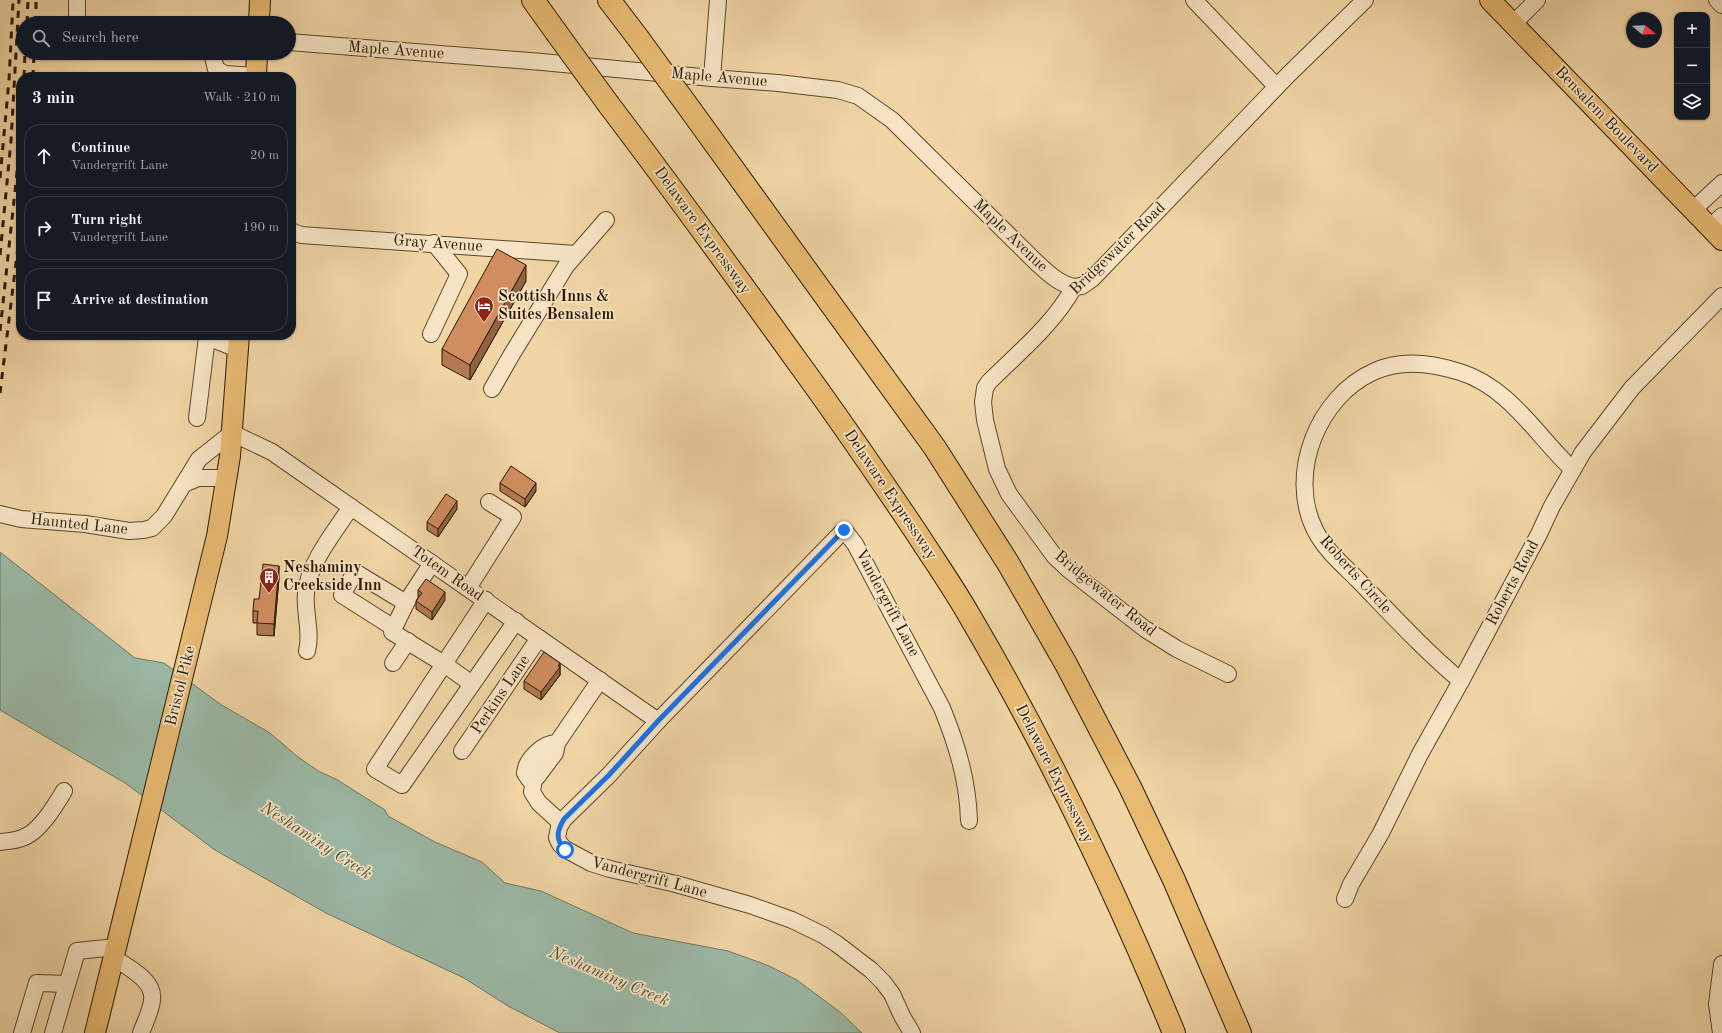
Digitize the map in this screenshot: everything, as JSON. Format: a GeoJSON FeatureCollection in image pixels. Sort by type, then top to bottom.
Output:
{"type":"FeatureCollection","features":[{"type":"Feature","properties":{"kind":"highway","name":"Delaware Expressway"},"geometry":{"type":"LineString","coordinates":[[534,0],[609,105],[671,186],[838,418],[969,615],[1029,723],[1074,810],[1145,964],[1174,1033]]}},
{"type":"Feature","properties":{"kind":"highway"},"geometry":{"type":"LineString","coordinates":[[609,0],[692,112],[935,448],[1008,563],[1066,664],[1130,787],[1174,880],[1240,1033]]}},
{"type":"Feature","properties":{"kind":"main road"},"geometry":{"type":"LineString","coordinates":[[259,16],[260,0]]}},
{"type":"Feature","properties":{"kind":"main road","name":"Bensalem Boulevard"},"geometry":{"type":"LineString","coordinates":[[1490,0],[1693,210],[1718,228]]}},
{"type":"Feature","properties":{"kind":"main road"},"geometry":{"type":"LineString","coordinates":[[256,72],[257,60]]}},
{"type":"Feature","properties":{"kind":"main road","name":"Bristol Pike"},"geometry":{"type":"LineString","coordinates":[[95,1033],[150,814],[217,536],[228,478],[238,342]]}},
{"type":"Feature","properties":{"kind":"street"},"geometry":{"type":"LineString","coordinates":[[77,0],[77,16]]}},
{"type":"Feature","properties":{"kind":"street"},"geometry":{"type":"LineString","coordinates":[[712,78],[718,0]]}},
{"type":"Feature","properties":{"kind":"street"},"geometry":{"type":"LineString","coordinates":[[1194,0],[1276,86]]}},
{"type":"Feature","properties":{"kind":"street","name":"Bridgewater Road"},"geometry":{"type":"LineString","coordinates":[[1228,674],[1177,649],[1145,629],[1069,570],[1055,557],[1009,494],[997,469],[985,420],[983,402],[985,388],[989,382],[1050,321],[1065,303],[1074,287],[1082,286],[1092,279],[1276,86],[1365,0]]}},
{"type":"Feature","properties":{"kind":"street"},"geometry":{"type":"LineString","coordinates":[[1513,24],[1537,0]]}},
{"type":"Feature","properties":{"kind":"street"},"geometry":{"type":"LineString","coordinates":[[1717,0],[1722,5]]}},
{"type":"Feature","properties":{"kind":"street","name":"Maple Avenue"},"geometry":{"type":"LineString","coordinates":[[296,43],[814,86],[838,90],[858,96],[892,120],[1056,280],[1067,286],[1074,287]]}},
{"type":"Feature","properties":{"kind":"street"},"geometry":{"type":"LineString","coordinates":[[214,60],[216,69],[221,72]]}},
{"type":"Feature","properties":{"kind":"street"},"geometry":{"type":"LineString","coordinates":[[1693,210],[1722,183]]}},
{"type":"Feature","properties":{"kind":"street"},"geometry":{"type":"LineString","coordinates":[[492,389],[566,266],[606,220]]}},
{"type":"Feature","properties":{"kind":"street","name":"Gray Avenue"},"geometry":{"type":"LineString","coordinates":[[296,235],[434,243],[576,254]]}},
{"type":"Feature","properties":{"kind":"street"},"geometry":{"type":"LineString","coordinates":[[430,334],[459,274],[434,243]]}},
{"type":"Feature","properties":{"kind":"street","name":"Roberts Road"},"geometry":{"type":"LineString","coordinates":[[1345,899],[1351,884],[1381,833],[1420,754],[1461,681],[1572,469],[1583,452],[1632,388],[1722,296]]}},
{"type":"Feature","properties":{"kind":"street"},"geometry":{"type":"LineString","coordinates":[[197,418],[207,340]]}},
{"type":"Feature","properties":{"kind":"street"},"geometry":{"type":"LineString","coordinates":[[228,340],[238,342]]}},
{"type":"Feature","properties":{"kind":"street","name":"Roberts Circle"},"geometry":{"type":"LineString","coordinates":[[1461,681],[1418,643],[1337,560],[1320,540],[1314,529],[1306,497],[1305,474],[1311,442],[1321,421],[1332,405],[1345,391],[1373,371],[1408,364],[1438,365],[1462,372],[1489,386],[1522,415],[1572,469]]}},
{"type":"Feature","properties":{"kind":"street","name":"Haunted Lane"},"geometry":{"type":"LineString","coordinates":[[0,514],[21,519],[85,524],[136,532],[152,528],[167,511],[199,459],[232,433]]}},
{"type":"Feature","properties":{"kind":"street","name":"Totem Road"},"geometry":{"type":"LineString","coordinates":[[232,433],[269,450],[658,721]]}},
{"type":"Feature","properties":{"kind":"street"},"geometry":{"type":"LineString","coordinates":[[184,484],[198,478],[228,478]]}},
{"type":"Feature","properties":{"kind":"street"},"geometry":{"type":"LineString","coordinates":[[468,588],[513,517],[489,502]]}},
{"type":"Feature","properties":{"kind":"street"},"geometry":{"type":"LineString","coordinates":[[307,651],[309,630],[305,594],[311,570],[351,507]]}},
{"type":"Feature","properties":{"kind":"street","name":"Vandergrift Lane"},"geometry":{"type":"LineString","coordinates":[[912,1033],[892,994],[883,982],[871,970],[837,944],[792,920],[750,905],[676,884],[610,870],[591,863],[565,850],[560,844],[557,833],[561,823],[844,530],[855,544],[942,708],[953,736],[966,781],[969,800],[969,821]]}},
{"type":"Feature","properties":{"kind":"street"},"geometry":{"type":"LineString","coordinates":[[432,563],[406,603],[392,632],[444,664],[472,684]]}},
{"type":"Feature","properties":{"kind":"street"},"geometry":{"type":"LineString","coordinates":[[394,628],[342,595],[355,572],[406,603]]}},
{"type":"Feature","properties":{"kind":"street"},"geometry":{"type":"LineString","coordinates":[[486,600],[375,769],[402,785],[516,621]]}},
{"type":"Feature","properties":{"kind":"street","name":"Perkins Lane"},"geometry":{"type":"LineString","coordinates":[[462,751],[539,638]]}},
{"type":"Feature","properties":{"kind":"street"},"geometry":{"type":"LineString","coordinates":[[393,663],[408,641]]}},
{"type":"Feature","properties":{"kind":"street"},"geometry":{"type":"LineString","coordinates":[[561,823],[539,803],[532,792],[534,778],[537,777],[555,753],[557,743],[600,680]]}},
{"type":"Feature","properties":{"kind":"street"},"geometry":{"type":"LineString","coordinates":[[0,842],[24,838],[40,825],[52,811],[64,791]]}},
{"type":"Feature","properties":{"kind":"street"},"geometry":{"type":"LineString","coordinates":[[54,1033],[77,951],[115,952],[145,980],[151,989],[153,999],[141,1033]]}},
{"type":"Feature","properties":{"kind":"street"},"geometry":{"type":"LineString","coordinates":[[1721,1033],[1717,1004],[1722,964]]}},
{"type":"Feature","properties":{"kind":"street"},"geometry":{"type":"LineString","coordinates":[[22,1033],[37,983],[67,984]]}},
{"type":"Feature","properties":{"kind":"water","name":"Neshaminy Creek"},"geometry":{"type":"Polygon","coordinates":[[[0,552],[135,658],[164,663],[220,704],[270,733],[298,757],[320,772],[336,779],[385,810],[388,816],[435,842],[482,862],[505,883],[541,891],[633,933],[728,951],[767,965],[797,980],[840,1012],[862,1033],[560,1033],[508,1006],[464,978],[326,913],[215,850],[125,783],[0,710],[0,552]]]}},
{"type":"Feature","properties":{"kind":"building","name":"Scottish Inns & Suites Bensalem"},"geometry":{"type":"Polygon","coordinates":[[[497,249],[526,265],[470,365],[442,349],[497,249]]]}},
{"type":"Feature","properties":{"kind":"building"},"geometry":{"type":"Polygon","coordinates":[[[511,466],[536,483],[525,499],[500,483],[511,466]]]}},
{"type":"Feature","properties":{"kind":"building"},"geometry":{"type":"Polygon","coordinates":[[[446,494],[457,501],[438,529],[427,522],[446,494]]]}},
{"type":"Feature","properties":{"kind":"building","name":"Neshaminy Creekside Inn"},"geometry":{"type":"Polygon","coordinates":[[[263,564],[279,566],[274,624],[257,623],[258,611],[253,611],[254,599],[259,599],[263,564]]]}},
{"type":"Feature","properties":{"kind":"building"},"geometry":{"type":"Polygon","coordinates":[[[426,579],[445,592],[432,612],[416,601],[422,593],[418,590],[426,579]]]}},
{"type":"Feature","properties":{"kind":"building"},"geometry":{"type":"Polygon","coordinates":[[[544,652],[560,663],[558,666],[560,667],[541,692],[524,681],[544,652]]]}},
{"type":"Feature","properties":{"kind":"railway"},"geometry":{"type":"LineString","coordinates":[[18,16],[19,0]]}},
{"type":"Feature","properties":{"kind":"railway"},"geometry":{"type":"LineString","coordinates":[[27,16],[28,0]]}},
{"type":"Feature","properties":{"kind":"railway"},"geometry":{"type":"LineString","coordinates":[[36,0],[36,16]]}},
{"type":"Feature","properties":{"kind":"railway"},"geometry":{"type":"LineString","coordinates":[[0,178],[9,80],[13,2]]}},
{"type":"Feature","properties":{"kind":"railway"},"geometry":{"type":"LineString","coordinates":[[0,255],[11,141],[16,53]]}},
{"type":"Feature","properties":{"kind":"railway"},"geometry":{"type":"LineString","coordinates":[[24,72],[25,60]]}},
{"type":"Feature","properties":{"kind":"railway"},"geometry":{"type":"LineString","coordinates":[[33,72],[34,60]]}},
{"type":"Feature","properties":{"kind":"railway"},"geometry":{"type":"LineString","coordinates":[[0,331],[16,182]]}},
{"type":"Feature","properties":{"kind":"railway"},"geometry":{"type":"LineString","coordinates":[[0,393],[16,263]]}},
{"type":"Feature","properties":{"kind":"place","name":"Scottish Inns & Suites Bensalem"},"geometry":{"type":"Point","coordinates":[484,323]}},
{"type":"Feature","properties":{"kind":"place","name":"Neshaminy Creekside Inn"},"geometry":{"type":"Point","coordinates":[269,594]}},
{"type":"Feature","properties":{"kind":"route"},"geometry":{"type":"LineString","coordinates":[[565,850],[557,838],[559,827],[564,819],[609,775],[658,721],[844,530]]}}]}
